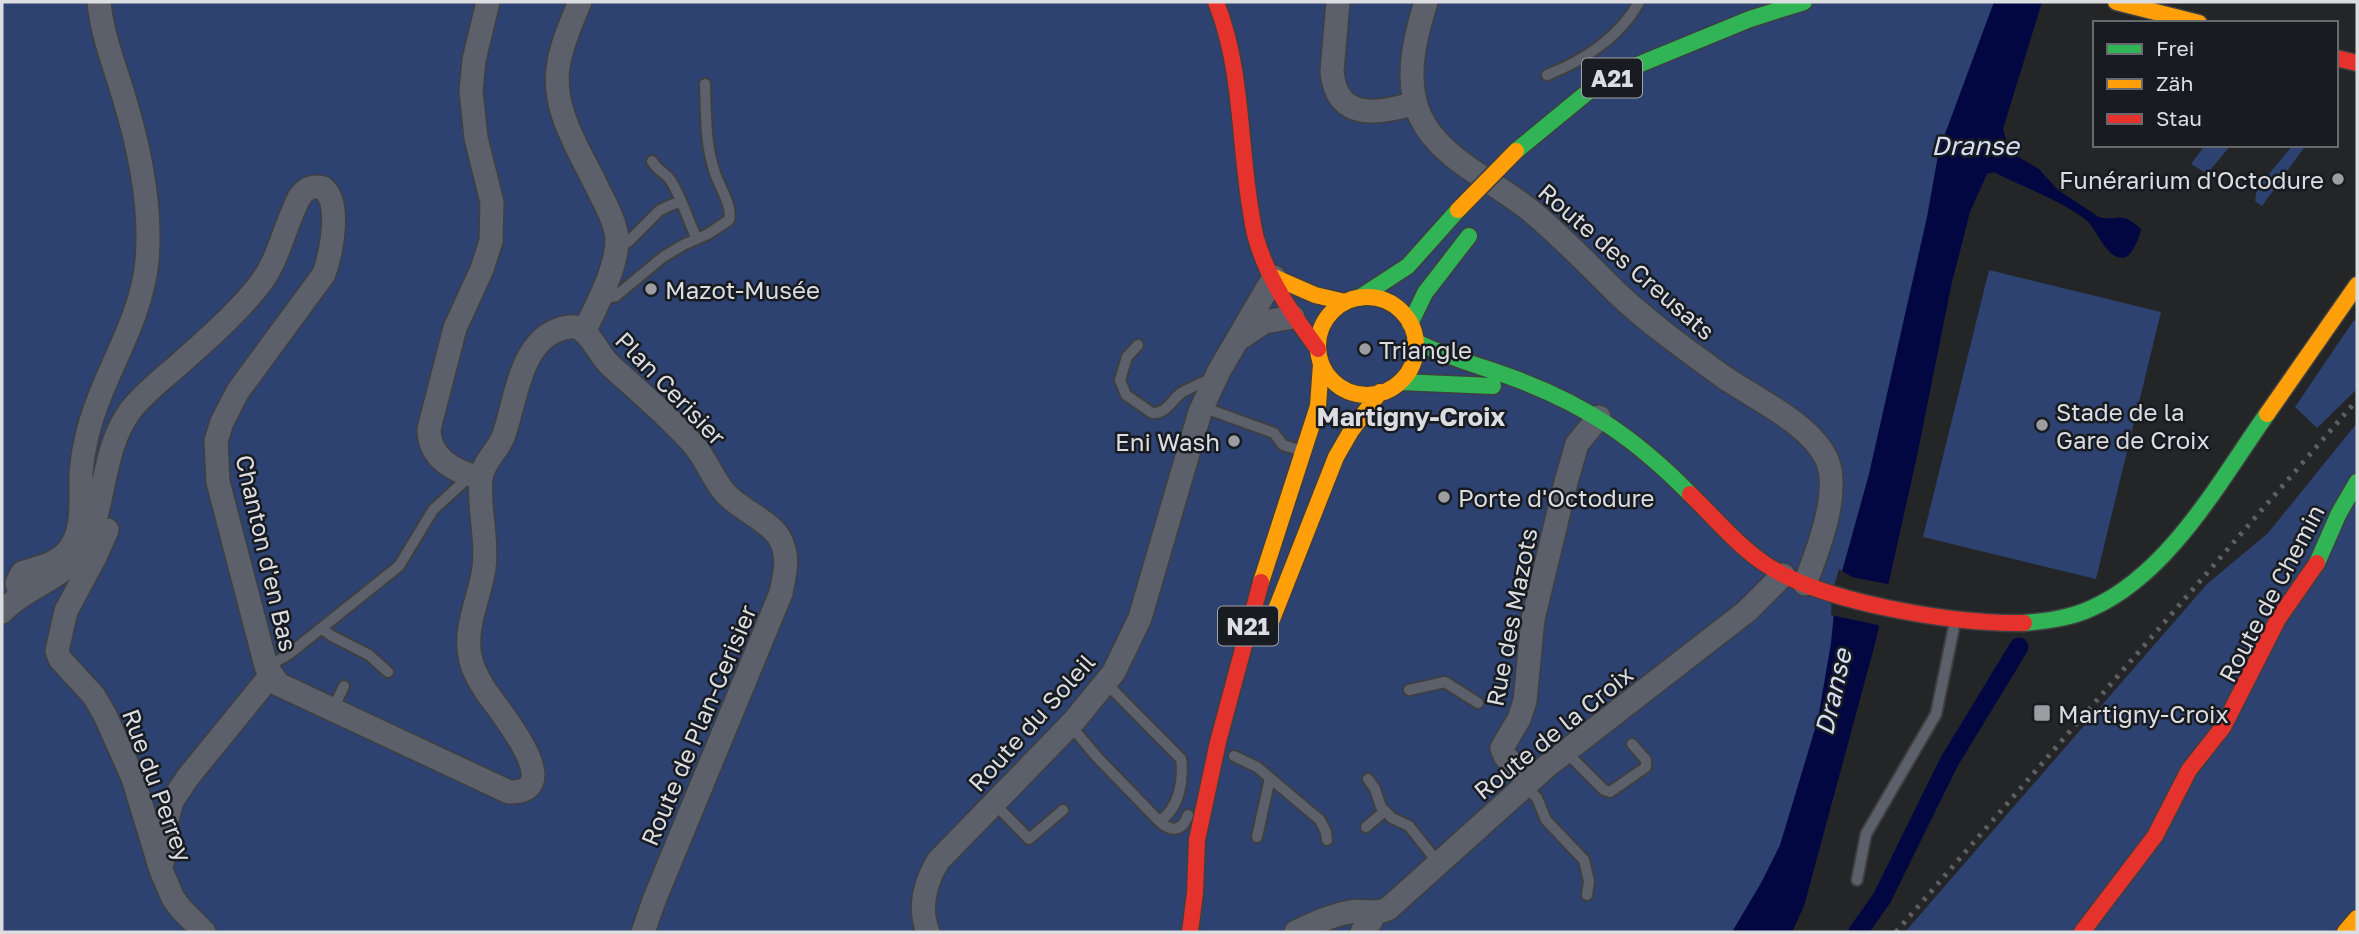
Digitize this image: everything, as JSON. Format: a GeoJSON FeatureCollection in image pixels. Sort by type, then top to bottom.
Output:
{"type":"FeatureCollection","features":[{"type":"Feature","properties":{"kind":"main road"},"geometry":{"type":"LineString","coordinates":[[1216,2],[1227,29],[1234,60],[1249,206],[1260,248],[1282,300],[1320,357]]}},
{"type":"Feature","properties":{"kind":"main road","name":"A21"},"geometry":{"type":"LineString","coordinates":[[1352,300],[1408,266],[1516,151],[1599,85],[1628,69],[1723,30],[1804,2]]}},
{"type":"Feature","properties":{"kind":"main road"},"geometry":{"type":"LineString","coordinates":[[2116,2],[2191,21]]}},
{"type":"Feature","properties":{"kind":"main road","name":"A21"},"geometry":{"type":"LineString","coordinates":[[1645,80],[1680,55],[1723,30]]}},
{"type":"Feature","properties":{"kind":"main road"},"geometry":{"type":"LineString","coordinates":[[2338,58],[2357,63]]}},
{"type":"Feature","properties":{"kind":"main road"},"geometry":{"type":"LineString","coordinates":[[1496,206],[1520,182]]}},
{"type":"Feature","properties":{"kind":"main road"},"geometry":{"type":"LineString","coordinates":[[1410,324],[1429,287],[1480,223]]}},
{"type":"Feature","properties":{"kind":"main road"},"geometry":{"type":"LineString","coordinates":[[1274,277],[1315,295],[1352,300],[1377,299],[1400,311],[1410,324],[1415,341],[1413,363],[1400,382]]}},
{"type":"Feature","properties":{"kind":"main road"},"geometry":{"type":"LineString","coordinates":[[1415,341],[1445,357],[1503,375],[1592,413],[1648,454],[1754,556],[1783,575],[1816,588],[1956,619],[2001,624],[2047,622],[2090,609],[2132,586],[2166,550],[2201,507],[2357,285]]}},
{"type":"Feature","properties":{"kind":"main road","name":"N21"},"geometry":{"type":"LineString","coordinates":[[1190,932],[1198,840],[1211,741],[1318,406],[1320,332],[1326,318],[1352,300]]}},
{"type":"Feature","properties":{"kind":"main road","name":"N21"},"geometry":{"type":"LineString","coordinates":[[1320,357],[1332,380],[1345,390],[1361,395],[1380,392],[1400,382]]}},
{"type":"Feature","properties":{"kind":"main road"},"geometry":{"type":"LineString","coordinates":[[1400,382],[1444,382],[1540,390]]}},
{"type":"Feature","properties":{"kind":"main road","name":"N21"},"geometry":{"type":"LineString","coordinates":[[1262,645],[1336,457],[1351,431],[1380,392]]}},
{"type":"Feature","properties":{"kind":"main road","name":"Route de Chemin"},"geometry":{"type":"LineString","coordinates":[[2082,932],[2155,836],[2189,770],[2223,727],[2274,627],[2320,559],[2339,513],[2357,482]]}},
{"type":"Feature","properties":{"kind":"main road"},"geometry":{"type":"LineString","coordinates":[[1230,774],[1235,751]]}},
{"type":"Feature","properties":{"kind":"main road","name":"N21"},"geometry":{"type":"LineString","coordinates":[[1195,893],[1213,845]]}},
{"type":"Feature","properties":{"kind":"main road"},"geometry":{"type":"LineString","coordinates":[[2345,932],[2357,918]]}},
{"type":"Feature","properties":{"kind":"street"},"geometry":{"type":"LineString","coordinates":[[21,596],[17,583],[22,573],[56,560],[64,554],[73,540],[80,513],[81,474],[88,430],[137,306],[147,261],[148,234],[136,141],[102,26],[99,2]]}},
{"type":"Feature","properties":{"kind":"street"},"geometry":{"type":"LineString","coordinates":[[476,476],[457,470],[439,457],[430,442],[429,429],[456,328],[482,270],[491,241],[492,202],[476,138],[471,91],[474,60],[488,2]]}},
{"type":"Feature","properties":{"kind":"street","name":"Plan Cerisier"},"geometry":{"type":"LineString","coordinates":[[579,2],[560,56],[558,83],[565,119],[616,233],[616,246],[599,299],[579,329],[607,363],[673,422],[695,446],[726,494],[779,537]]}},
{"type":"Feature","properties":{"kind":"street"},"geometry":{"type":"LineString","coordinates":[[1338,2],[1332,71],[1339,95],[1354,107],[1373,113],[1415,103]]}},
{"type":"Feature","properties":{"kind":"street","name":"Route des Creusats"},"geometry":{"type":"LineString","coordinates":[[1426,2],[1414,51],[1413,80],[1415,103],[1430,133],[1452,154],[1530,210],[1661,331],[1743,391],[1794,423],[1814,440],[1828,463],[1831,489],[1823,527],[1816,588]]}},
{"type":"Feature","properties":{"kind":"street","name":"Chanton d'en Bas"},"geometry":{"type":"LineString","coordinates":[[2,612],[64,568],[78,554],[97,506],[113,441],[125,418],[146,393],[257,289],[269,270],[299,198],[306,189],[323,188],[330,198],[333,217],[330,253],[324,274],[238,391],[222,422],[216,441],[218,482],[269,671],[284,688],[509,792],[523,791],[531,782],[533,767],[526,750],[483,686],[470,655],[468,637],[482,583],[485,556],[476,476],[503,437],[518,380],[528,358],[552,334],[579,329]]}},
{"type":"Feature","properties":{"kind":"street","name":"Route du Soleil"},"geometry":{"type":"LineString","coordinates":[[928,932],[923,903],[930,875],[948,849],[1070,725],[1106,683],[1123,655],[1140,618],[1202,407],[1274,277]]}},
{"type":"Feature","properties":{"kind":"street","name":"Route du Soleil"},"geometry":{"type":"LineString","coordinates":[[1239,339],[1264,322],[1293,317]]}},
{"type":"Feature","properties":{"kind":"street","name":"Rue des Mazots"},"geometry":{"type":"LineString","coordinates":[[1527,784],[1505,756],[1503,748],[1519,719],[1525,701],[1534,620],[1566,482],[1577,444],[1592,413]]}},
{"type":"Feature","properties":{"kind":"street","name":"Rue du Perrey"},"geometry":{"type":"LineString","coordinates":[[97,506],[107,517],[107,529],[66,611],[57,651],[60,659],[94,696],[120,744],[161,867],[177,904],[204,932]]}},
{"type":"Feature","properties":{"kind":"street","name":"Route de Plan-Cerisier"},"geometry":{"type":"LineString","coordinates":[[643,932],[668,864],[781,593],[787,566],[779,537]]}},
{"type":"Feature","properties":{"kind":"street","name":"Route de la Croix"},"geometry":{"type":"LineString","coordinates":[[1374,912],[1390,908],[1527,784],[1747,611],[1783,575]]}},
{"type":"Feature","properties":{"kind":"street"},"geometry":{"type":"LineString","coordinates":[[161,867],[172,802],[192,771],[269,671]]}},
{"type":"Feature","properties":{"kind":"street"},"geometry":{"type":"LineString","coordinates":[[1296,932],[1346,913],[1374,912],[1362,932]]}},
{"type":"Feature","properties":{"kind":"lane"},"geometry":{"type":"LineString","coordinates":[[1547,75],[1573,65],[1597,49],[1622,25],[1639,2]]}},
{"type":"Feature","properties":{"kind":"lane"},"geometry":{"type":"LineString","coordinates":[[599,299],[616,296],[663,257],[726,223],[731,217],[709,150],[705,84]]}},
{"type":"Feature","properties":{"kind":"lane"},"geometry":{"type":"LineString","coordinates":[[652,161],[659,172],[670,178],[696,239]]}},
{"type":"Feature","properties":{"kind":"lane"},"geometry":{"type":"LineString","coordinates":[[616,246],[628,242],[660,210],[680,201]]}},
{"type":"Feature","properties":{"kind":"lane"},"geometry":{"type":"LineString","coordinates":[[1138,345],[1127,357],[1120,380],[1126,395],[1152,413],[1163,411],[1181,393],[1203,382],[1212,385]]}},
{"type":"Feature","properties":{"kind":"lane"},"geometry":{"type":"LineString","coordinates":[[1202,407],[1274,433],[1283,445],[1304,451]]}},
{"type":"Feature","properties":{"kind":"lane"},"geometry":{"type":"LineString","coordinates":[[269,671],[399,566],[433,510],[476,476]]}},
{"type":"Feature","properties":{"kind":"lane"},"geometry":{"type":"LineString","coordinates":[[1857,880],[1866,834],[1936,713],[1956,619]]}},
{"type":"Feature","properties":{"kind":"lane"},"geometry":{"type":"LineString","coordinates":[[321,628],[369,655],[388,672]]}},
{"type":"Feature","properties":{"kind":"lane"},"geometry":{"type":"LineString","coordinates":[[1409,690],[1445,682],[1478,703]]}},
{"type":"Feature","properties":{"kind":"lane"},"geometry":{"type":"LineString","coordinates":[[1106,683],[1181,759],[1182,774],[1175,805],[1172,812],[1159,821]]}},
{"type":"Feature","properties":{"kind":"lane"},"geometry":{"type":"LineString","coordinates":[[333,709],[344,686]]}},
{"type":"Feature","properties":{"kind":"lane"},"geometry":{"type":"LineString","coordinates":[[1070,725],[1097,757],[1170,829],[1185,824],[1190,805]]}},
{"type":"Feature","properties":{"kind":"lane"},"geometry":{"type":"LineString","coordinates":[[1566,752],[1604,790],[1610,792],[1646,767],[1646,760],[1632,744]]}},
{"type":"Feature","properties":{"kind":"lane"},"geometry":{"type":"LineString","coordinates":[[1235,751],[1320,820],[1327,840]]}},
{"type":"Feature","properties":{"kind":"lane"},"geometry":{"type":"LineString","coordinates":[[1257,837],[1270,778]]}},
{"type":"Feature","properties":{"kind":"lane"},"geometry":{"type":"LineString","coordinates":[[1368,779],[1385,811],[1392,818],[1409,826],[1439,864]]}},
{"type":"Feature","properties":{"kind":"lane"},"geometry":{"type":"LineString","coordinates":[[1527,784],[1550,825],[1584,860],[1589,881],[1587,895]]}},
{"type":"Feature","properties":{"kind":"lane"},"geometry":{"type":"LineString","coordinates":[[994,803],[1029,839],[1063,810]]}},
{"type":"Feature","properties":{"kind":"lane"},"geometry":{"type":"LineString","coordinates":[[1366,827],[1385,811]]}},
{"type":"Feature","properties":{"kind":"shaded area"},"geometry":{"type":"Polygon","coordinates":[[[2,2],[2027,2],[1930,272],[1797,855],[1761,932],[2,932],[2,2]]]}},
{"type":"Feature","properties":{"kind":"shaded area"},"geometry":{"type":"Polygon","coordinates":[[[2204,147],[2229,147],[2207,174],[2191,164],[2204,147]]]}},
{"type":"Feature","properties":{"kind":"shaded area"},"geometry":{"type":"Polygon","coordinates":[[[2291,147],[2305,147],[2262,206],[2255,201],[2257,188],[2291,147]]]}},
{"type":"Feature","properties":{"kind":"shaded area","name":"Stade de la Gare de Croix"},"geometry":{"type":"Polygon","coordinates":[[[1989,270],[2161,312],[2096,579],[1923,537],[1989,270]]]}},
{"type":"Feature","properties":{"kind":"shaded area"},"geometry":{"type":"Polygon","coordinates":[[[2354,320],[2357,323],[2357,389],[2317,428],[2295,407],[2354,320]]]}},
{"type":"Feature","properties":{"kind":"shaded area"},"geometry":{"type":"Polygon","coordinates":[[[2357,423],[2357,932],[1905,932],[2207,584],[2268,533],[2357,423]]]}},
{"type":"Feature","properties":{"kind":"water","name":"Dranse"},"geometry":{"type":"Polygon","coordinates":[[[1994,2],[2042,2],[2003,129],[2013,154],[2039,169],[2058,190],[2099,217],[2124,218],[2141,229],[2136,244],[2126,257],[2113,255],[2085,219],[2052,199],[1994,172],[1987,174],[1970,212],[1952,282],[1876,640],[1804,906],[1792,932],[1732,932],[1780,845],[1818,719],[1831,643],[1836,593],[1869,474],[1927,217],[1939,150],[1994,2]]]}},
{"type":"Feature","properties":{"kind":"pier"},"geometry":{"type":"Polygon","coordinates":[[[1839,569],[1852,577],[1892,585],[1882,626],[1831,615],[1832,592],[1839,569]]]}},
{"type":"Feature","properties":{"kind":"waterway"},"geometry":{"type":"LineString","coordinates":[[1858,932],[1882,898],[1949,762],[2019,647]]}},
{"type":"Feature","properties":{"kind":"railway"},"geometry":{"type":"LineString","coordinates":[[1896,932],[2357,400]]}},
{"type":"Feature","properties":{"kind":"traffic: fast"},"geometry":{"type":"LineString","coordinates":[[1516,151],[1589,91],[1628,69],[1750,19],[1804,2]]}},
{"type":"Feature","properties":{"kind":"traffic: fast"},"geometry":{"type":"LineString","coordinates":[[1359,298],[1408,266],[1458,210]]}},
{"type":"Feature","properties":{"kind":"traffic: fast"},"geometry":{"type":"LineString","coordinates":[[1410,324],[1425,293],[1469,236]]}},
{"type":"Feature","properties":{"kind":"traffic: fast"},"geometry":{"type":"LineString","coordinates":[[1415,341],[1542,389],[1588,413],[1630,441],[1690,494]]}},
{"type":"Feature","properties":{"kind":"traffic: fast"},"geometry":{"type":"LineString","coordinates":[[1400,382],[1493,386]]}},
{"type":"Feature","properties":{"kind":"traffic: fast"},"geometry":{"type":"LineString","coordinates":[[2024,623],[2059,618],[2092,608],[2120,592],[2146,572],[2191,523],[2267,414]]}},
{"type":"Feature","properties":{"kind":"traffic: fast"},"geometry":{"type":"LineString","coordinates":[[2317,563],[2339,513],[2357,482]]}},
{"type":"Feature","properties":{"kind":"traffic: slow"},"geometry":{"type":"LineString","coordinates":[[2116,2],[2191,21]]}},
{"type":"Feature","properties":{"kind":"traffic: slow"},"geometry":{"type":"LineString","coordinates":[[1458,210],[1516,151]]}},
{"type":"Feature","properties":{"kind":"traffic: slow"},"geometry":{"type":"LineString","coordinates":[[1274,277],[1315,295],[1345,302]]}},
{"type":"Feature","properties":{"kind":"traffic: slow"},"geometry":{"type":"LineString","coordinates":[[2267,414],[2357,285]]}},
{"type":"Feature","properties":{"kind":"traffic: slow"},"geometry":{"type":"LineString","coordinates":[[1367,297],[1386,301],[1401,312],[1412,327],[1416,346],[1412,365],[1401,380],[1386,391],[1367,395],[1348,391],[1333,380],[1322,365],[1318,346],[1322,327],[1333,312],[1348,301],[1367,297]]}},
{"type":"Feature","properties":{"kind":"traffic: slow"},"geometry":{"type":"LineString","coordinates":[[1261,582],[1318,406],[1321,364]]}},
{"type":"Feature","properties":{"kind":"traffic: slow"},"geometry":{"type":"LineString","coordinates":[[1269,627],[1336,457],[1351,431],[1380,392]]}},
{"type":"Feature","properties":{"kind":"traffic: slow"},"geometry":{"type":"LineString","coordinates":[[2345,932],[2357,918]]}},
{"type":"Feature","properties":{"kind":"traffic: jam"},"geometry":{"type":"LineString","coordinates":[[1216,2],[1231,52],[1246,180],[1256,238],[1274,282],[1318,349]]}},
{"type":"Feature","properties":{"kind":"traffic: jam"},"geometry":{"type":"LineString","coordinates":[[2338,58],[2357,63]]}},
{"type":"Feature","properties":{"kind":"traffic: jam"},"geometry":{"type":"LineString","coordinates":[[1690,494],[1735,540],[1765,564],[1820,590],[1927,615],[1962,620],[2024,623]]}},
{"type":"Feature","properties":{"kind":"traffic: jam"},"geometry":{"type":"LineString","coordinates":[[2082,932],[2155,836],[2189,770],[2223,727],[2278,619],[2317,563]]}},
{"type":"Feature","properties":{"kind":"traffic: jam"},"geometry":{"type":"LineString","coordinates":[[1190,932],[1197,840],[1218,742],[1261,582]]}},
{"type":"Feature","properties":{"kind":"place","name":"Funérarium d'Octodure"},"geometry":{"type":"Point","coordinates":[2338,179]}},
{"type":"Feature","properties":{"kind":"place","name":"Mazot-Musée"},"geometry":{"type":"Point","coordinates":[651,289]}},
{"type":"Feature","properties":{"kind":"place","name":"Triangle"},"geometry":{"type":"Point","coordinates":[1365,349]}},
{"type":"Feature","properties":{"kind":"place","name":"Stade de la Gare de Croix"},"geometry":{"type":"Point","coordinates":[2042,425]}},
{"type":"Feature","properties":{"kind":"place","name":"Eni Wash"},"geometry":{"type":"Point","coordinates":[1234,441]}},
{"type":"Feature","properties":{"kind":"place","name":"Porte d'Octodure"},"geometry":{"type":"Point","coordinates":[1444,497]}},
{"type":"Feature","properties":{"kind":"place","name":"Martigny-Croix"},"geometry":{"type":"Point","coordinates":[2042,713]}},
{"type":"Feature","properties":{"kind":"district","name":"Martigny-Croix"},"geometry":{"type":"Point","coordinates":[1411,416]}}]}
